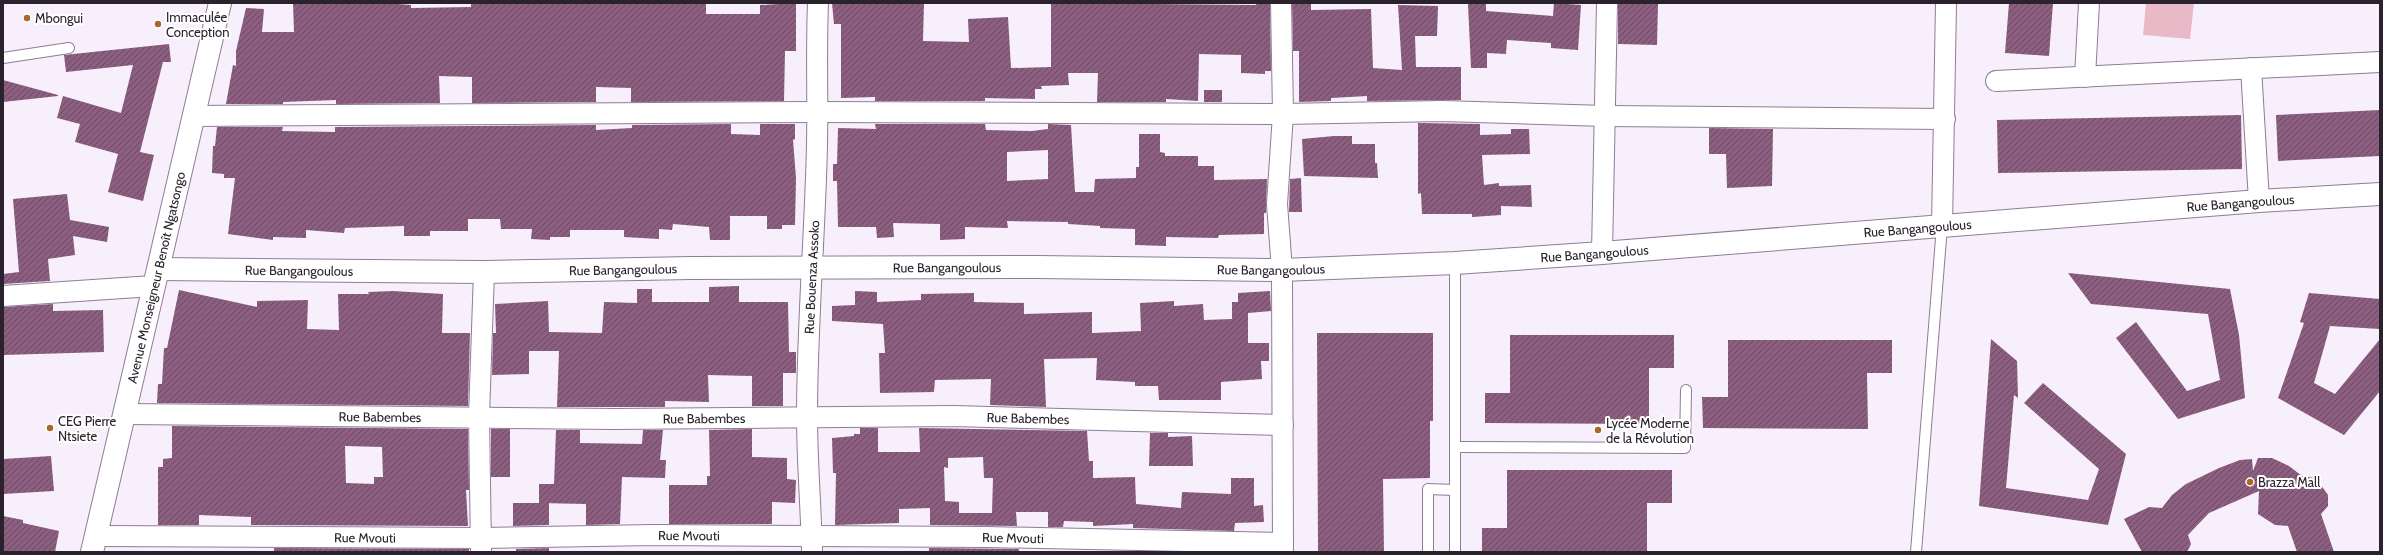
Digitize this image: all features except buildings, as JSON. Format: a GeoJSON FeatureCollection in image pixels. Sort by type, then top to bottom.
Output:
{"type":"FeatureCollection","features":[{"type":"Feature","properties":{"kind":"street","name":"Avenue Monseigneur Benoît Ngatsongo"},"geometry":{"type":"LineString","coordinates":[[94,544],[220,3]]}},
{"type":"Feature","properties":{"kind":"street","name":"Rue Bouenza Assoko"},"geometry":{"type":"LineString","coordinates":[[812,544],[807,416],[810,269],[816,192],[818,112],[816,53],[818,3]]}},
{"type":"Feature","properties":{"kind":"street"},"geometry":{"type":"LineString","coordinates":[[1281,3],[1283,114],[1277,204],[1282,270],[1283,548]]}},
{"type":"Feature","properties":{"kind":"street"},"geometry":{"type":"LineString","coordinates":[[1602,253],[1607,3]]}},
{"type":"Feature","properties":{"kind":"street"},"geometry":{"type":"LineString","coordinates":[[1942,226],[1946,3]]}},
{"type":"Feature","properties":{"kind":"street"},"geometry":{"type":"LineString","coordinates":[[2085,77],[2089,3]]}},
{"type":"Feature","properties":{"kind":"street"},"geometry":{"type":"LineString","coordinates":[[1996,81],[2380,62]]}},
{"type":"Feature","properties":{"kind":"street"},"geometry":{"type":"LineString","coordinates":[[2251,68],[2259,201]]}},
{"type":"Feature","properties":{"kind":"street"},"geometry":{"type":"LineString","coordinates":[[194,116],[818,112],[1283,114],[1442,111],[1605,116],[1944,119]]}},
{"type":"Feature","properties":{"kind":"street","name":"Rue Bangangoulous"},"geometry":{"type":"LineString","coordinates":[[156,277],[691,268],[810,269],[1037,267],[1282,270],[1456,263],[1602,253],[2259,201],[2380,194]]}},
{"type":"Feature","properties":{"kind":"street"},"geometry":{"type":"LineString","coordinates":[[481,545],[479,416],[484,272]]}},
{"type":"Feature","properties":{"kind":"street"},"geometry":{"type":"LineString","coordinates":[[3,296],[156,277]]}},
{"type":"Feature","properties":{"kind":"street","name":"Rue Babembes"},"geometry":{"type":"LineString","coordinates":[[125,414],[615,418],[953,416],[1283,425]]}},
{"type":"Feature","properties":{"kind":"street","name":"Rue Mvouti"},"geometry":{"type":"LineString","coordinates":[[94,544],[812,544],[1283,548]]}},
{"type":"Feature","properties":{"kind":"lane"},"geometry":{"type":"LineString","coordinates":[[3,58],[69,48]]}},
{"type":"Feature","properties":{"kind":"lane"},"geometry":{"type":"LineString","coordinates":[[1916,552],[1942,226]]}},
{"type":"Feature","properties":{"kind":"lane"},"geometry":{"type":"LineString","coordinates":[[1455,552],[1456,263]]}},
{"type":"Feature","properties":{"kind":"lane"},"geometry":{"type":"LineString","coordinates":[[1456,447],[1685,448],[1686,390]]}},
{"type":"Feature","properties":{"kind":"lane"},"geometry":{"type":"LineString","coordinates":[[1428,552],[1428,489],[1455,490]]}},
{"type":"Feature","properties":{"kind":"shaded area"},"geometry":{"type":"Polygon","coordinates":[[[2146,3],[2194,3],[2190,39],[2143,35],[2146,3]]]}},
{"type":"Feature","properties":{"kind":"place","name":"Mbongui"},"geometry":{"type":"Point","coordinates":[27,18]}},
{"type":"Feature","properties":{"kind":"place","name":"Immaculée Conception"},"geometry":{"type":"Point","coordinates":[158,24]}},
{"type":"Feature","properties":{"kind":"place","name":"CEG Pierre Ntsiete"},"geometry":{"type":"Point","coordinates":[50,428]}},
{"type":"Feature","properties":{"kind":"place","name":"Lycée Moderne de la Révolution"},"geometry":{"type":"Point","coordinates":[1598,430]}},
{"type":"Feature","properties":{"kind":"place","name":"Brazza Mall"},"geometry":{"type":"Point","coordinates":[2250,482]}}]}
